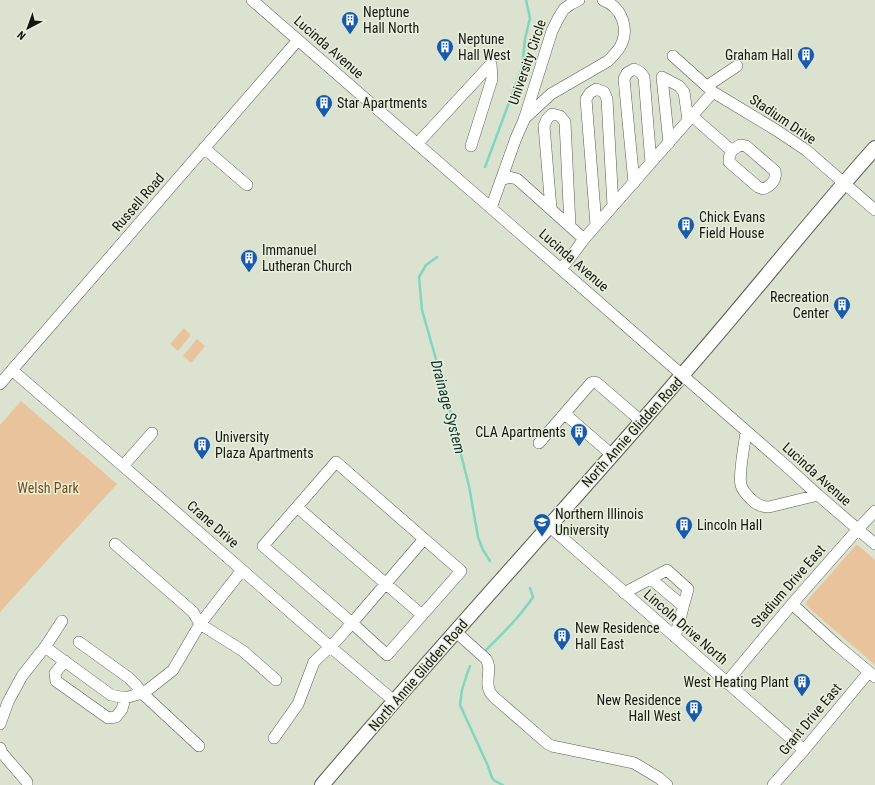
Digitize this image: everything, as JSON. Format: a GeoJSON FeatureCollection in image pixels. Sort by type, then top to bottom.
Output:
{"type":"FeatureCollection","features":[{"type":"Feature","properties":{"kind":"main road","name":"North Annie Glidden Road"},"geometry":{"type":"LineString","coordinates":[[322,785],[394,701],[682,376],[875,148]]}},
{"type":"Feature","properties":{"kind":"street","name":"Lucinda Avenue"},"geometry":{"type":"LineString","coordinates":[[252,0],[875,544]]}},
{"type":"Feature","properties":{"kind":"street","name":"University Circle"},"geometry":{"type":"LineString","coordinates":[[491,208],[524,120],[555,23],[570,4],[579,0]]}},
{"type":"Feature","properties":{"kind":"street","name":"University Circle"},"geometry":{"type":"LineString","coordinates":[[524,120],[551,94],[608,61],[619,49],[624,34],[623,18],[612,4],[603,0]]}},
{"type":"Feature","properties":{"kind":"street","name":"Russell Road"},"geometry":{"type":"LineString","coordinates":[[0,383],[298,40]]}},
{"type":"Feature","properties":{"kind":"street","name":"Stadium Drive"},"geometry":{"type":"LineString","coordinates":[[673,56],[710,89],[806,150],[875,210]]}},
{"type":"Feature","properties":{"kind":"street"},"geometry":{"type":"LineString","coordinates":[[417,144],[491,64],[492,79],[470,146]]}},
{"type":"Feature","properties":{"kind":"street"},"geometry":{"type":"LineString","coordinates":[[561,269],[584,239],[690,118],[710,89],[737,66]]}},
{"type":"Feature","properties":{"kind":"street"},"geometry":{"type":"LineString","coordinates":[[634,183],[624,79],[627,73],[634,69],[640,72],[644,77],[651,163]]}},
{"type":"Feature","properties":{"kind":"street"},"geometry":{"type":"LineString","coordinates":[[669,143],[662,77],[679,86],[684,92],[690,118],[732,150]]}},
{"type":"Feature","properties":{"kind":"street"},"geometry":{"type":"LineString","coordinates":[[596,225],[586,99],[590,93],[596,89],[604,92],[607,99],[613,206]]}},
{"type":"Feature","properties":{"kind":"street"},"geometry":{"type":"LineString","coordinates":[[551,209],[544,126],[547,119],[552,114],[560,116],[565,122],[570,226]]}},
{"type":"Feature","properties":{"kind":"street"},"geometry":{"type":"LineString","coordinates":[[204,148],[247,185]]}},
{"type":"Feature","properties":{"kind":"street"},"geometry":{"type":"LineString","coordinates":[[502,180],[509,177],[517,179],[584,239]]}},
{"type":"Feature","properties":{"kind":"street","name":"Crane Drive"},"geometry":{"type":"LineString","coordinates":[[12,370],[394,701]]}},
{"type":"Feature","properties":{"kind":"street"},"geometry":{"type":"LineString","coordinates":[[539,443],[591,383],[594,382],[598,383],[642,422]]}},
{"type":"Feature","properties":{"kind":"street"},"geometry":{"type":"LineString","coordinates":[[565,414],[612,455]]}},
{"type":"Feature","properties":{"kind":"street"},"geometry":{"type":"LineString","coordinates":[[746,431],[740,483],[744,492],[755,503],[762,507],[769,507],[818,495]]}},
{"type":"Feature","properties":{"kind":"street"},"geometry":{"type":"LineString","coordinates":[[123,466],[152,433]]}},
{"type":"Feature","properties":{"kind":"street"},"geometry":{"type":"LineString","coordinates":[[336,462],[424,539],[461,571],[387,655],[263,546],[336,462]]}},
{"type":"Feature","properties":{"kind":"street"},"geometry":{"type":"LineString","coordinates":[[297,507],[422,615]]}},
{"type":"Feature","properties":{"kind":"street","name":"Stadium Drive East"},"geometry":{"type":"LineString","coordinates":[[726,683],[792,604],[875,511]]}},
{"type":"Feature","properties":{"kind":"street","name":"Lincoln Drive North"},"geometry":{"type":"LineString","coordinates":[[549,526],[804,750]]}},
{"type":"Feature","properties":{"kind":"street"},"geometry":{"type":"LineString","coordinates":[[274,738],[298,704],[314,662],[352,623],[424,539]]}},
{"type":"Feature","properties":{"kind":"street"},"geometry":{"type":"LineString","coordinates":[[115,544],[193,612],[200,624],[243,651],[276,680]]}},
{"type":"Feature","properties":{"kind":"street"},"geometry":{"type":"LineString","coordinates":[[45,647],[111,695],[125,698],[142,692],[149,689],[173,670],[200,624],[242,570]]}},
{"type":"Feature","properties":{"kind":"street"},"geometry":{"type":"LineString","coordinates":[[624,592],[667,570],[688,589],[674,637]]}},
{"type":"Feature","properties":{"kind":"street"},"geometry":{"type":"LineString","coordinates":[[651,578],[683,606]]}},
{"type":"Feature","properties":{"kind":"street"},"geometry":{"type":"LineString","coordinates":[[792,604],[872,674]]}},
{"type":"Feature","properties":{"kind":"street"},"geometry":{"type":"LineString","coordinates":[[0,724],[8,702],[22,676],[45,647],[62,621]]}},
{"type":"Feature","properties":{"kind":"street"},"geometry":{"type":"LineString","coordinates":[[456,632],[489,663],[488,677],[490,692],[548,744],[634,763],[659,778],[667,785]]}},
{"type":"Feature","properties":{"kind":"street"},"geometry":{"type":"LineString","coordinates":[[79,642],[129,678],[199,746]]}},
{"type":"Feature","properties":{"kind":"street"},"geometry":{"type":"LineString","coordinates":[[64,661],[55,673],[56,681],[108,718],[116,717],[122,709],[125,698]]}},
{"type":"Feature","properties":{"kind":"street","name":"Grant Drive East"},"geometry":{"type":"LineString","coordinates":[[773,785],[872,674]]}},
{"type":"Feature","properties":{"kind":"street"},"geometry":{"type":"LineString","coordinates":[[0,748],[2,753],[27,782],[27,785]]}},
{"type":"Feature","properties":{"kind":"green space"},"geometry":{"type":"Polygon","coordinates":[[[184,328],[191,335],[178,351],[170,344],[184,328]]]}},
{"type":"Feature","properties":{"kind":"green space"},"geometry":{"type":"Polygon","coordinates":[[[197,339],[205,346],[191,363],[183,356],[197,339]]]}},
{"type":"Feature","properties":{"kind":"green space","name":"Welsh Park"},"geometry":{"type":"Polygon","coordinates":[[[21,401],[117,484],[0,612],[0,425],[21,401]]]}},
{"type":"Feature","properties":{"kind":"green space"},"geometry":{"type":"Polygon","coordinates":[[[856,545],[875,560],[875,665],[806,604],[856,545]]]}},
{"type":"Feature","properties":{"kind":"waterway"},"geometry":{"type":"LineString","coordinates":[[485,167],[522,68],[525,39],[530,18],[526,0]]}},
{"type":"Feature","properties":{"kind":"waterway","name":"Drainage System"},"geometry":{"type":"LineString","coordinates":[[437,257],[426,265],[419,277],[422,310],[445,391],[469,486],[478,537],[483,550],[490,561]]}},
{"type":"Feature","properties":{"kind":"waterway","name":"Drainage System"},"geometry":{"type":"LineString","coordinates":[[484,652],[510,626],[528,605],[533,597],[530,588]]}},
{"type":"Feature","properties":{"kind":"waterway","name":"Drainage System"},"geometry":{"type":"LineString","coordinates":[[470,666],[462,690],[460,705],[492,778],[503,785]]}},
{"type":"Feature","properties":{"kind":"place","name":"Neptune Hall North"},"geometry":{"type":"Point","coordinates":[350,35]}},
{"type":"Feature","properties":{"kind":"place","name":"Neptune Hall West"},"geometry":{"type":"Point","coordinates":[445,62]}},
{"type":"Feature","properties":{"kind":"place","name":"Graham Hall"},"geometry":{"type":"Point","coordinates":[806,70]}},
{"type":"Feature","properties":{"kind":"place","name":"Star Apartments"},"geometry":{"type":"Point","coordinates":[324,118]}},
{"type":"Feature","properties":{"kind":"place","name":"Chick Evans Field House"},"geometry":{"type":"Point","coordinates":[686,240]}},
{"type":"Feature","properties":{"kind":"place","name":"Immanuel Lutheran Church"},"geometry":{"type":"Point","coordinates":[249,273]}},
{"type":"Feature","properties":{"kind":"place","name":"Recreation Center"},"geometry":{"type":"Point","coordinates":[842,320]}},
{"type":"Feature","properties":{"kind":"place","name":"CLA Apartments"},"geometry":{"type":"Point","coordinates":[579,447]}},
{"type":"Feature","properties":{"kind":"place","name":"University Plaza Apartments"},"geometry":{"type":"Point","coordinates":[202,460]}},
{"type":"Feature","properties":{"kind":"place","name":"Northern Illinois University"},"geometry":{"type":"Point","coordinates":[542,537]}},
{"type":"Feature","properties":{"kind":"place","name":"Lincoln Hall"},"geometry":{"type":"Point","coordinates":[684,540]}},
{"type":"Feature","properties":{"kind":"place","name":"New Residence Hall East"},"geometry":{"type":"Point","coordinates":[562,651]}},
{"type":"Feature","properties":{"kind":"place","name":"West Heating Plant"},"geometry":{"type":"Point","coordinates":[802,697]}},
{"type":"Feature","properties":{"kind":"place","name":"New Residence Hall West"},"geometry":{"type":"Point","coordinates":[694,723]}}]}
